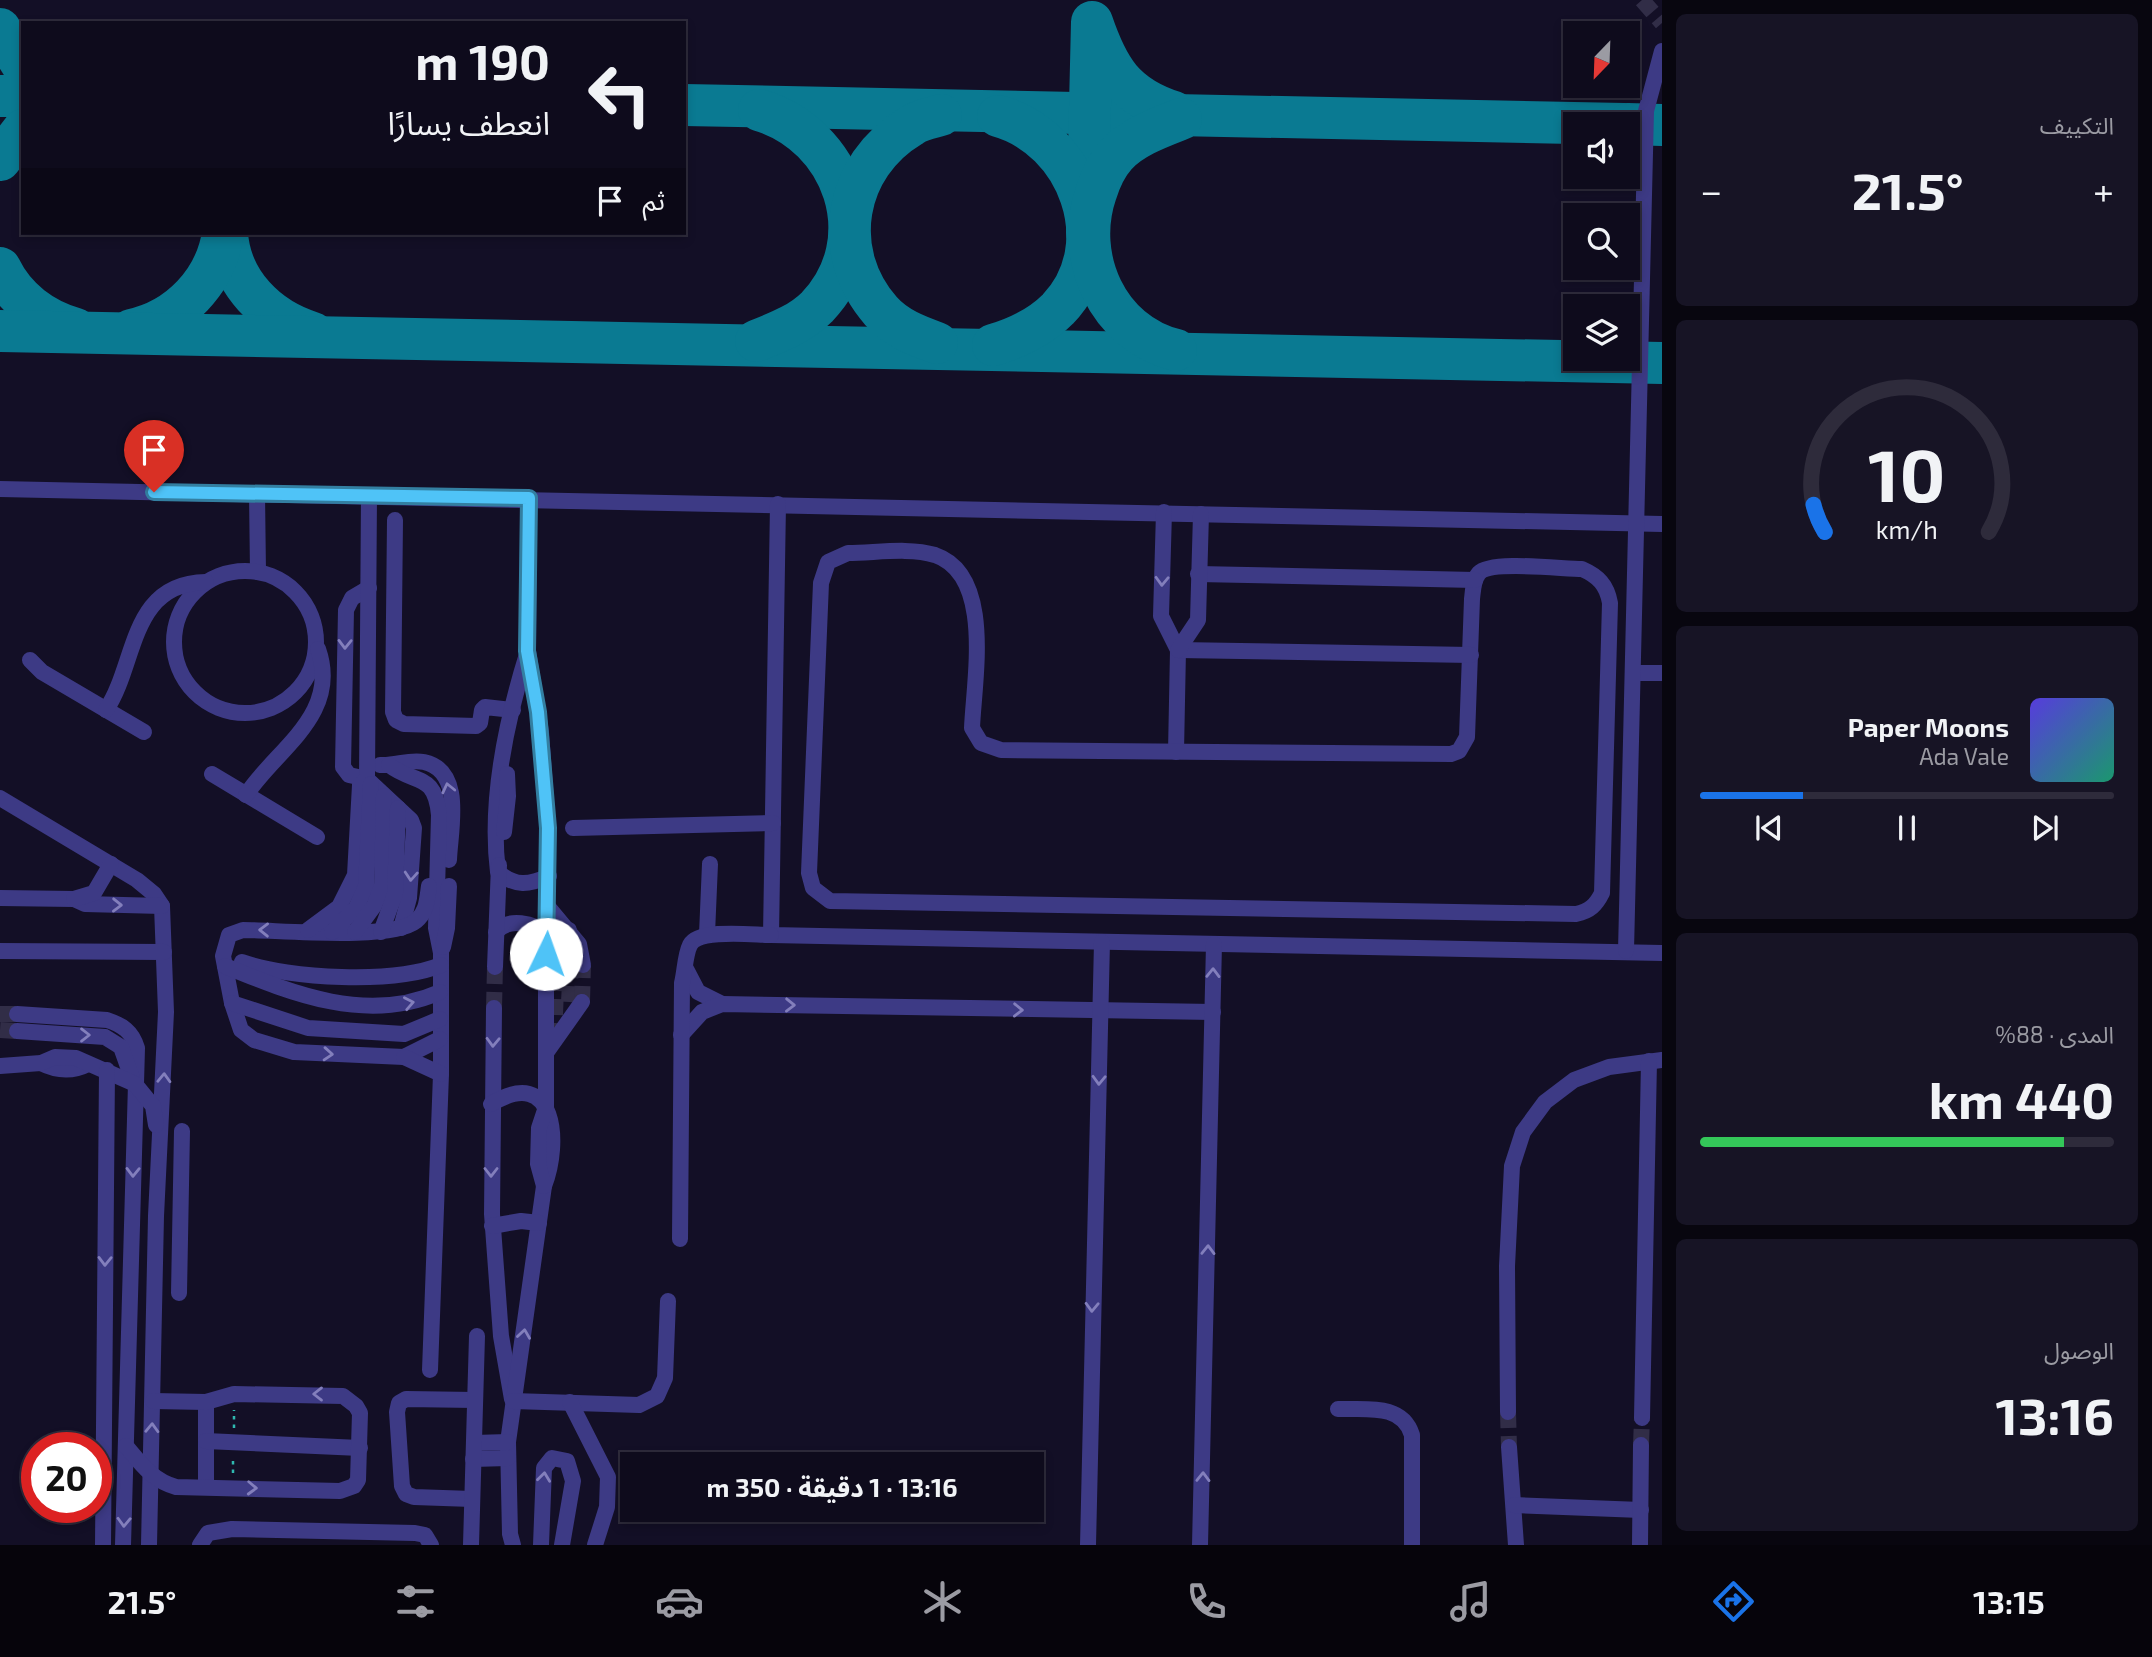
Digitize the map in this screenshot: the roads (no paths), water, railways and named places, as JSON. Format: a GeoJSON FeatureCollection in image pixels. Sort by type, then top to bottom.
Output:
{"type":"FeatureCollection","features":[{"type":"Feature","properties":{"kind":"lane"},"geometry":{"type":"LineString","coordinates":[[1626,951],[1639,524],[1646,111],[1662,51]]}},
{"type":"Feature","properties":{"kind":"lane"},"geometry":{"type":"LineString","coordinates":[[0,489],[529,498],[1662,524]]}},
{"type":"Feature","properties":{"kind":"lane"},"geometry":{"type":"LineString","coordinates":[[257,494],[258,572]]}},
{"type":"Feature","properties":{"kind":"lane"},"geometry":{"type":"LineString","coordinates":[[332,932],[356,908],[366,886],[369,495]]}},
{"type":"Feature","properties":{"kind":"lane"},"geometry":{"type":"LineString","coordinates":[[495,967],[498,872],[494,839],[496,799],[527,651],[529,498]]}},
{"type":"Feature","properties":{"kind":"lane"},"geometry":{"type":"LineString","coordinates":[[771,935],[778,504]]}},
{"type":"Feature","properties":{"kind":"lane"},"geometry":{"type":"LineString","coordinates":[[1164,513],[1161,616],[1178,650],[1176,752]]}},
{"type":"Feature","properties":{"kind":"lane"},"geometry":{"type":"LineString","coordinates":[[1178,650],[1198,620],[1201,514]]}},
{"type":"Feature","properties":{"kind":"lane"},"geometry":{"type":"LineString","coordinates":[[395,520],[394,716],[404,724],[476,726],[480,723],[485,707],[513,709]]}},
{"type":"Feature","properties":{"kind":"lane"},"geometry":{"type":"LineString","coordinates":[[848,552],[923,553],[937,556],[962,573],[969,583],[976,610],[972,728],[981,743],[1001,750],[1451,754],[1459,751],[1467,737],[1471,655],[1475,580],[1486,568],[1581,569],[1593,575],[1608,592],[1602,893],[1593,907],[1586,912],[830,901],[813,888],[809,873],[822,572],[835,556],[848,552]]}},
{"type":"Feature","properties":{"kind":"lane"},"geometry":{"type":"LineString","coordinates":[[106,710],[120,684],[135,631],[148,611],[179,586],[206,582],[231,572],[258,572],[278,580],[296,592],[312,616],[323,676],[309,721],[299,737],[266,767],[246,794]]}},
{"type":"Feature","properties":{"kind":"lane"},"geometry":{"type":"LineString","coordinates":[[1198,574],[1475,580]]}},
{"type":"Feature","properties":{"kind":"lane"},"geometry":{"type":"LineString","coordinates":[[206,582],[187,600],[173,637],[182,676],[209,704],[247,713],[260,712],[285,702],[310,672],[317,644]]}},
{"type":"Feature","properties":{"kind":"lane"},"geometry":{"type":"LineString","coordinates":[[369,587],[352,598],[346,610],[343,756],[345,772],[368,776],[384,796],[411,820],[414,828],[409,898],[401,928]]}},
{"type":"Feature","properties":{"kind":"lane"},"geometry":{"type":"LineString","coordinates":[[1178,650],[1471,655]]}},
{"type":"Feature","properties":{"kind":"lane"},"geometry":{"type":"LineString","coordinates":[[509,1541],[508,1450],[544,1186],[539,1128],[546,1107],[545,1055],[560,971],[549,876],[541,732],[534,674],[527,651]]}},
{"type":"Feature","properties":{"kind":"lane"},"geometry":{"type":"LineString","coordinates":[[30,660],[42,672],[144,732]]}},
{"type":"Feature","properties":{"kind":"lane"},"geometry":{"type":"LineString","coordinates":[[1635,673],[1662,673]]}},
{"type":"Feature","properties":{"kind":"lane"},"geometry":{"type":"LineString","coordinates":[[308,930],[339,907],[351,888],[357,860],[360,785],[368,776],[401,760],[424,762],[439,769],[449,782],[447,928],[441,959],[441,1074],[430,1370]]}},
{"type":"Feature","properties":{"kind":"lane"},"geometry":{"type":"LineString","coordinates":[[389,765],[401,775],[420,778],[435,793],[439,815],[436,928],[441,959]]}},
{"type":"Feature","properties":{"kind":"lane"},"geometry":{"type":"LineString","coordinates":[[212,774],[317,837]]}},
{"type":"Feature","properties":{"kind":"lane"},"geometry":{"type":"LineString","coordinates":[[355,932],[374,906],[382,886],[384,796]]}},
{"type":"Feature","properties":{"kind":"lane"},"geometry":{"type":"LineString","coordinates":[[0,798],[146,887],[162,906],[166,1012],[156,1216],[149,1545]]}},
{"type":"Feature","properties":{"kind":"lane"},"geometry":{"type":"LineString","coordinates":[[381,932],[395,894],[398,808]]}},
{"type":"Feature","properties":{"kind":"lane"},"geometry":{"type":"LineString","coordinates":[[573,828],[774,823]]}},
{"type":"Feature","properties":{"kind":"lane"},"geometry":{"type":"LineString","coordinates":[[439,856],[422,914],[414,922],[381,932],[234,931],[226,940],[224,961],[232,1003],[241,1030],[254,1040],[307,1053],[404,1057],[441,1074]]}},
{"type":"Feature","properties":{"kind":"lane"},"geometry":{"type":"LineString","coordinates":[[0,898],[74,899],[94,893],[111,864]]}},
{"type":"Feature","properties":{"kind":"lane"},"geometry":{"type":"LineString","coordinates":[[707,934],[710,864]]}},
{"type":"Feature","properties":{"kind":"lane"},"geometry":{"type":"LineString","coordinates":[[498,872],[509,880],[524,884],[549,876]]}},
{"type":"Feature","properties":{"kind":"lane"},"geometry":{"type":"LineString","coordinates":[[74,899],[85,904],[162,906]]}},
{"type":"Feature","properties":{"kind":"lane"},"geometry":{"type":"LineString","coordinates":[[554,913],[581,948],[560,971]]}},
{"type":"Feature","properties":{"kind":"lane"},"geometry":{"type":"LineString","coordinates":[[547,934],[554,913]]}},
{"type":"Feature","properties":{"kind":"lane"},"geometry":{"type":"LineString","coordinates":[[496,932],[505,925],[523,923],[540,927],[547,934],[560,971]]}},
{"type":"Feature","properties":{"kind":"lane"},"geometry":{"type":"LineString","coordinates":[[680,1239],[682,983],[690,944],[699,936],[771,935],[1662,953]]}},
{"type":"Feature","properties":{"kind":"lane"},"geometry":{"type":"LineString","coordinates":[[1088,1545],[1102,942]]}},
{"type":"Feature","properties":{"kind":"lane"},"geometry":{"type":"LineString","coordinates":[[1200,1545],[1213,944]]}},
{"type":"Feature","properties":{"kind":"lane"},"geometry":{"type":"LineString","coordinates":[[0,951],[164,952]]}},
{"type":"Feature","properties":{"kind":"lane"},"geometry":{"type":"LineString","coordinates":[[224,961],[307,975],[402,976],[441,959]]}},
{"type":"Feature","properties":{"kind":"lane"},"geometry":{"type":"LineString","coordinates":[[224,961],[308,999],[402,1005],[440,992]]}},
{"type":"Feature","properties":{"kind":"lane"},"geometry":{"type":"LineString","coordinates":[[686,969],[698,992],[722,1004]]}},
{"type":"Feature","properties":{"kind":"lane"},"geometry":{"type":"LineString","coordinates":[[545,1055],[566,1024],[576,1002]]}},
{"type":"Feature","properties":{"kind":"lane"},"geometry":{"type":"LineString","coordinates":[[232,1003],[308,1028],[404,1034],[440,1019]]}},
{"type":"Feature","properties":{"kind":"lane"},"geometry":{"type":"LineString","coordinates":[[681,1035],[702,1012],[722,1004],[1213,1012]]}},
{"type":"Feature","properties":{"kind":"lane"},"geometry":{"type":"LineString","coordinates":[[494,1008],[491,1104],[492,1226],[501,1336],[513,1401]]}},
{"type":"Feature","properties":{"kind":"lane"},"geometry":{"type":"LineString","coordinates":[[18,1014],[86,1018],[120,1024],[130,1033],[138,1057],[135,1084],[123,1545]]}},
{"type":"Feature","properties":{"kind":"lane"},"geometry":{"type":"LineString","coordinates":[[86,1018],[24,1031],[97,1035],[114,1041],[125,1054],[135,1084],[153,1106],[159,1156]]}},
{"type":"Feature","properties":{"kind":"lane"},"geometry":{"type":"LineString","coordinates":[[404,1057],[440,1039]]}},
{"type":"Feature","properties":{"kind":"lane"},"geometry":{"type":"LineString","coordinates":[[1508,1412],[1507,1266],[1512,1166],[1517,1149],[1533,1116],[1559,1090],[1591,1073],[1655,1060],[1642,1418]]}},
{"type":"Feature","properties":{"kind":"lane"},"geometry":{"type":"LineString","coordinates":[[0,1066],[41,1063],[53,1069],[76,1070],[88,1064],[135,1084]]}},
{"type":"Feature","properties":{"kind":"lane"},"geometry":{"type":"LineString","coordinates":[[103,1545],[107,1070]]}},
{"type":"Feature","properties":{"kind":"lane"},"geometry":{"type":"LineString","coordinates":[[491,1104],[505,1096],[527,1094],[546,1107]]}},
{"type":"Feature","properties":{"kind":"lane"},"geometry":{"type":"LineString","coordinates":[[179,1293],[182,1132]]}},
{"type":"Feature","properties":{"kind":"lane"},"geometry":{"type":"LineString","coordinates":[[156,1216],[181,1217]]}},
{"type":"Feature","properties":{"kind":"lane"},"geometry":{"type":"LineString","coordinates":[[492,1226],[521,1221],[539,1223]]}},
{"type":"Feature","properties":{"kind":"lane"},"geometry":{"type":"LineString","coordinates":[[513,1401],[639,1405],[657,1396],[665,1378],[668,1301]]}},
{"type":"Feature","properties":{"kind":"lane"},"geometry":{"type":"LineString","coordinates":[[471,1545],[477,1336]]}},
{"type":"Feature","properties":{"kind":"lane"},"geometry":{"type":"LineString","coordinates":[[126,1446],[151,1474],[162,1483],[176,1487],[347,1490],[358,1480],[360,1413],[356,1406],[343,1396],[234,1394],[206,1402],[153,1401]]}},
{"type":"Feature","properties":{"kind":"lane"},"geometry":{"type":"LineString","coordinates":[[472,1499],[414,1497],[404,1490],[397,1412],[399,1404],[406,1399],[475,1400]]}},
{"type":"Feature","properties":{"kind":"lane"},"geometry":{"type":"LineString","coordinates":[[206,1402],[206,1487]]}},
{"type":"Feature","properties":{"kind":"lane"},"geometry":{"type":"LineString","coordinates":[[570,1402],[608,1476],[607,1507],[595,1545]]}},
{"type":"Feature","properties":{"kind":"lane"},"geometry":{"type":"LineString","coordinates":[[1338,1409],[1389,1411],[1398,1414],[1410,1427],[1412,1545]]}},
{"type":"Feature","properties":{"kind":"lane"},"geometry":{"type":"LineString","coordinates":[[206,1441],[360,1448]]}},
{"type":"Feature","properties":{"kind":"lane"},"geometry":{"type":"LineString","coordinates":[[1640,1545],[1641,1445]]}},
{"type":"Feature","properties":{"kind":"lane"},"geometry":{"type":"LineString","coordinates":[[1508,1447],[1516,1545]]}},
{"type":"Feature","properties":{"kind":"lane"},"geometry":{"type":"LineString","coordinates":[[473,1451],[508,1450]]}},
{"type":"Feature","properties":{"kind":"lane"},"geometry":{"type":"LineString","coordinates":[[541,1545],[544,1468],[552,1458],[559,1457],[566,1461],[572,1470],[573,1481],[562,1545]]}},
{"type":"Feature","properties":{"kind":"lane"},"geometry":{"type":"LineString","coordinates":[[1514,1504],[1641,1510]]}},
{"type":"Feature","properties":{"kind":"lane"},"geometry":{"type":"LineString","coordinates":[[200,1545],[208,1533],[232,1529],[314,1537],[421,1533],[429,1539],[431,1545]]}},
{"type":"Feature","properties":{"kind":"tunnel"},"geometry":{"type":"LineString","coordinates":[[1642,0],[1662,23]]}},
{"type":"Feature","properties":{"kind":"tunnel"},"geometry":{"type":"LineString","coordinates":[[554,1039],[557,965]]}},
{"type":"Feature","properties":{"kind":"tunnel"},"geometry":{"type":"LineString","coordinates":[[569,1002],[571,965]]}},
{"type":"Feature","properties":{"kind":"tunnel"},"geometry":{"type":"LineString","coordinates":[[582,1002],[583,965]]}},
{"type":"Feature","properties":{"kind":"tunnel"},"geometry":{"type":"LineString","coordinates":[[494,1008],[495,967]]}},
{"type":"Feature","properties":{"kind":"tunnel"},"geometry":{"type":"LineString","coordinates":[[0,1014],[17,1014]]}},
{"type":"Feature","properties":{"kind":"tunnel"},"geometry":{"type":"LineString","coordinates":[[0,1030],[17,1031]]}},
{"type":"Feature","properties":{"kind":"tunnel"},"geometry":{"type":"LineString","coordinates":[[1508,1412],[1509,1447]]}},
{"type":"Feature","properties":{"kind":"tunnel"},"geometry":{"type":"LineString","coordinates":[[1641,1445],[1642,1418]]}}]}
